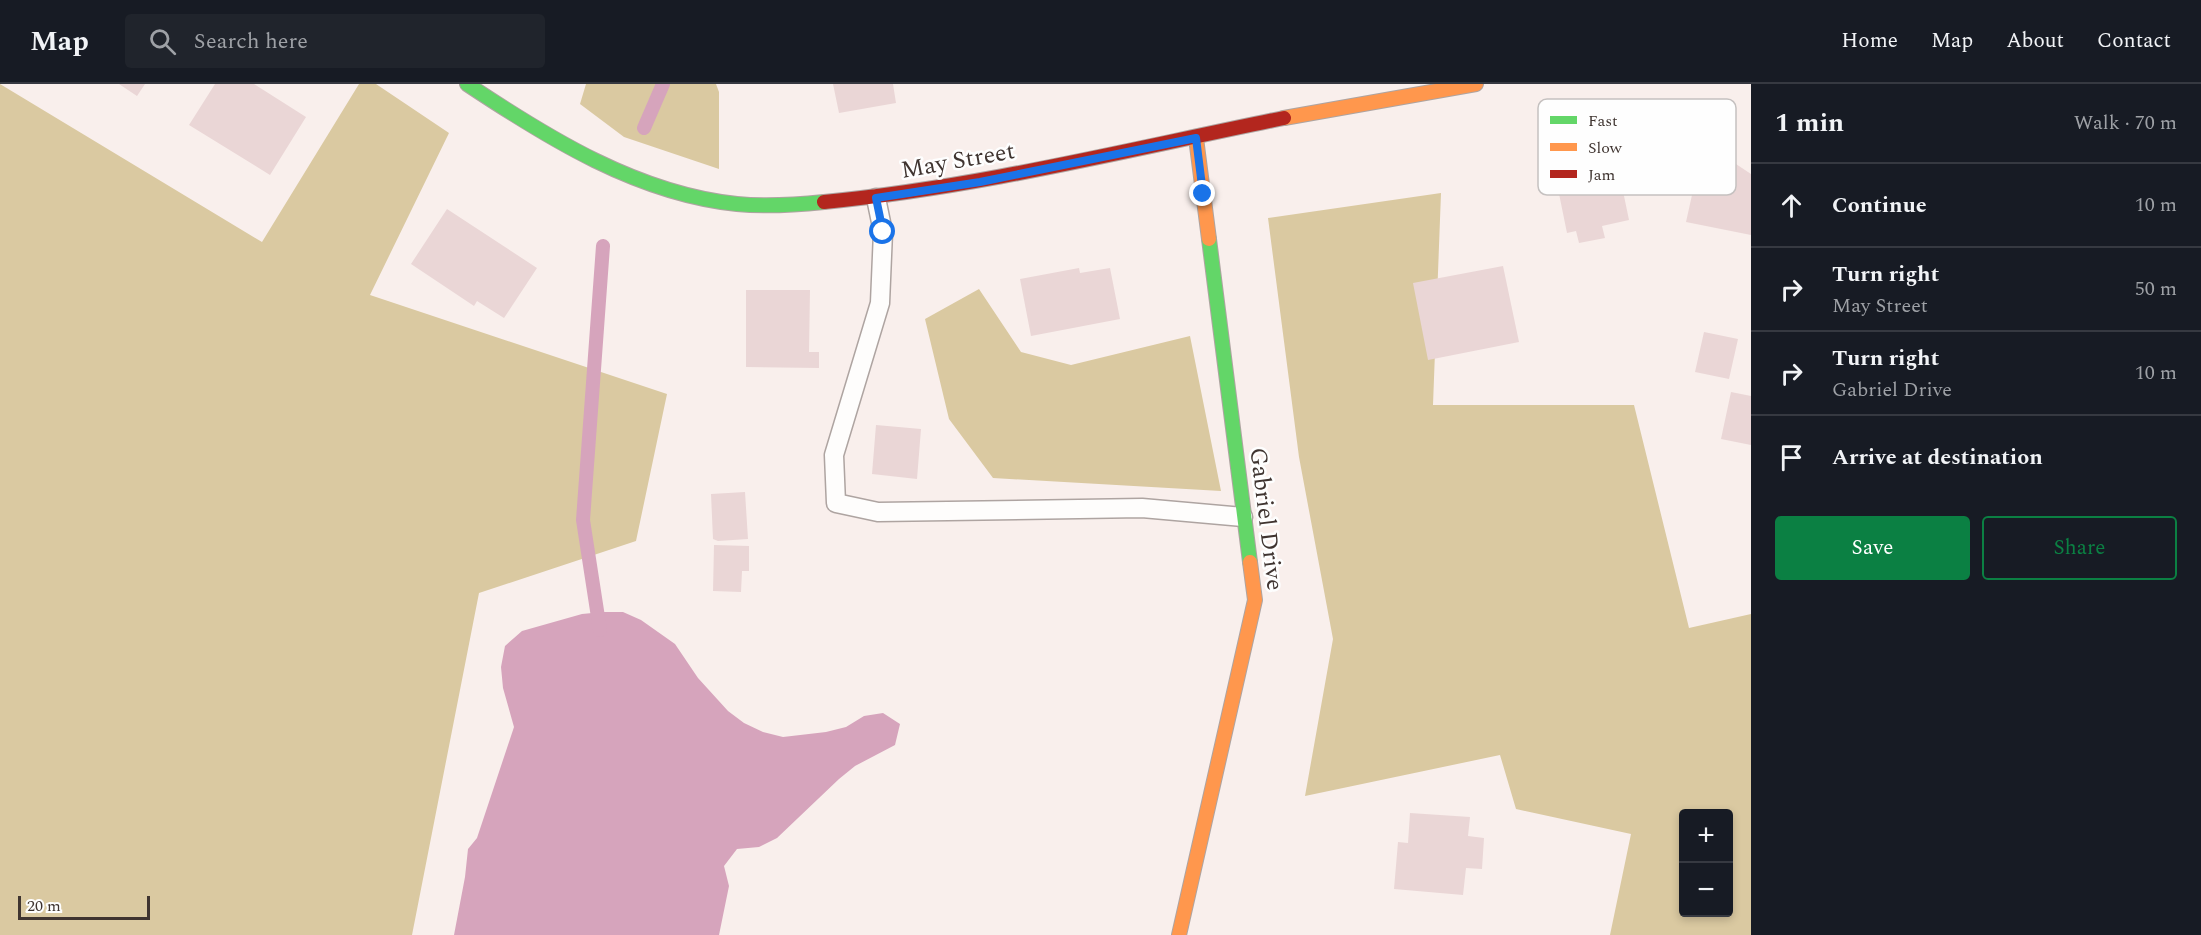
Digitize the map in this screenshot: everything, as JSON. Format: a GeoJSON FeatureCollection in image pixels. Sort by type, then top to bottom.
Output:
{"type":"FeatureCollection","features":[{"type":"Feature","properties":{"kind":"street","name":"May Street"},"geometry":{"type":"LineString","coordinates":[[467,84],[523,121],[589,158],[659,187],[725,202],[795,205],[876,198],[980,182],[1360,103],[1476,84]]}},
{"type":"Feature","properties":{"kind":"street","name":"Gabriel Drive"},"geometry":{"type":"LineString","coordinates":[[1179,935],[1255,600],[1196,138]]}},
{"type":"Feature","properties":{"kind":"lane"},"geometry":{"type":"LineString","coordinates":[[876,198],[883,232],[880,303],[834,455],[836,504],[878,512],[1142,508],[1243,517]]}},
{"type":"Feature","properties":{"kind":"shaded area"},"geometry":{"type":"Polygon","coordinates":[[[0,84],[262,242],[359,84],[376,84],[449,133],[370,295],[667,394],[636,541],[479,593],[412,935],[0,935],[0,84]]]}},
{"type":"Feature","properties":{"kind":"shaded area"},"geometry":{"type":"Polygon","coordinates":[[[586,84],[716,84],[719,92],[719,169],[624,137],[580,104],[586,84]]]}},
{"type":"Feature","properties":{"kind":"shaded area"},"geometry":{"type":"Polygon","coordinates":[[[1441,193],[1433,405],[1634,405],[1689,628],[1751,614],[1751,935],[1610,935],[1631,834],[1516,809],[1500,755],[1305,796],[1333,639],[1299,457],[1268,218],[1441,193]]]}},
{"type":"Feature","properties":{"kind":"shaded area"},"geometry":{"type":"Polygon","coordinates":[[[979,289],[1021,352],[1071,365],[1190,336],[1221,491],[993,478],[949,419],[925,319],[979,289]]]}},
{"type":"Feature","properties":{"kind":"shaded area"},"geometry":{"type":"Polygon","coordinates":[[[623,612],[641,620],[675,644],[698,678],[728,711],[744,723],[763,732],[783,737],[826,732],[846,727],[864,716],[883,713],[900,724],[895,745],[855,766],[777,838],[759,847],[737,849],[724,866],[729,886],[719,935],[454,935],[468,849],[477,838],[514,727],[503,688],[501,667],[505,646],[522,631],[582,614],[623,612]]]}},
{"type":"Feature","properties":{"kind":"building"},"geometry":{"type":"Polygon","coordinates":[[[119,84],[145,84],[137,96],[119,84]]]}},
{"type":"Feature","properties":{"kind":"building"},"geometry":{"type":"Polygon","coordinates":[[[215,84],[254,84],[306,117],[270,175],[189,125],[215,84]]]}},
{"type":"Feature","properties":{"kind":"building"},"geometry":{"type":"Polygon","coordinates":[[[833,84],[893,84],[896,103],[839,113],[833,84]]]}},
{"type":"Feature","properties":{"kind":"building"},"geometry":{"type":"Polygon","coordinates":[[[1736,164],[1751,174],[1751,235],[1686,222],[1692,195],[1736,195],[1736,164]]]}},
{"type":"Feature","properties":{"kind":"building"},"geometry":{"type":"Polygon","coordinates":[[[1559,195],[1624,195],[1629,220],[1602,226],[1605,238],[1579,243],[1576,231],[1567,233],[1559,195]]]}},
{"type":"Feature","properties":{"kind":"building"},"geometry":{"type":"Polygon","coordinates":[[[447,209],[537,268],[504,318],[477,301],[474,306],[411,264],[447,209]]]}},
{"type":"Feature","properties":{"kind":"building"},"geometry":{"type":"Polygon","coordinates":[[[1503,266],[1519,342],[1428,360],[1413,283],[1503,266]]]}},
{"type":"Feature","properties":{"kind":"building"},"geometry":{"type":"Polygon","coordinates":[[[1079,268],[1080,273],[1110,268],[1120,319],[1031,336],[1020,279],[1079,268]]]}},
{"type":"Feature","properties":{"kind":"building"},"geometry":{"type":"Polygon","coordinates":[[[746,290],[810,290],[809,352],[819,352],[819,368],[746,367],[746,290]]]}},
{"type":"Feature","properties":{"kind":"building"},"geometry":{"type":"Polygon","coordinates":[[[1704,332],[1738,339],[1729,379],[1695,372],[1704,332]]]}},
{"type":"Feature","properties":{"kind":"building"},"geometry":{"type":"Polygon","coordinates":[[[1731,392],[1751,396],[1751,445],[1721,439],[1731,392]]]}},
{"type":"Feature","properties":{"kind":"building"},"geometry":{"type":"Polygon","coordinates":[[[876,425],[921,429],[917,479],[872,474],[876,425]]]}},
{"type":"Feature","properties":{"kind":"building"},"geometry":{"type":"Polygon","coordinates":[[[745,492],[748,539],[718,541],[713,539],[711,494],[745,492]]]}},
{"type":"Feature","properties":{"kind":"building"},"geometry":{"type":"Polygon","coordinates":[[[714,545],[749,546],[749,571],[742,571],[741,592],[713,591],[714,545]]]}},
{"type":"Feature","properties":{"kind":"building"},"geometry":{"type":"Polygon","coordinates":[[[1410,813],[1470,817],[1468,836],[1484,838],[1482,869],[1466,868],[1463,895],[1394,889],[1398,842],[1408,843],[1410,813]]]}},
{"type":"Feature","properties":{"kind":"waterway"},"geometry":{"type":"LineString","coordinates":[[644,128],[663,84]]}},
{"type":"Feature","properties":{"kind":"waterway"},"geometry":{"type":"LineString","coordinates":[[600,630],[583,520],[603,246]]}},
{"type":"Feature","properties":{"kind":"traffic: fast"},"geometry":{"type":"LineString","coordinates":[[467,84],[562,143],[629,176],[664,189],[737,204],[780,205],[824,202]]}},
{"type":"Feature","properties":{"kind":"traffic: fast"},"geometry":{"type":"LineString","coordinates":[[1209,239],[1250,562]]}},
{"type":"Feature","properties":{"kind":"traffic: slow"},"geometry":{"type":"LineString","coordinates":[[1284,118],[1476,84]]}},
{"type":"Feature","properties":{"kind":"traffic: slow"},"geometry":{"type":"LineString","coordinates":[[1196,138],[1209,239]]}},
{"type":"Feature","properties":{"kind":"traffic: slow"},"geometry":{"type":"LineString","coordinates":[[1179,935],[1255,600],[1250,562]]}},
{"type":"Feature","properties":{"kind":"traffic: jam"},"geometry":{"type":"LineString","coordinates":[[824,202],[998,177],[1284,118]]}},
{"type":"Feature","properties":{"kind":"route"},"geometry":{"type":"LineString","coordinates":[[883,232],[876,198],[980,182],[1196,138],[1203,194]]}}]}
